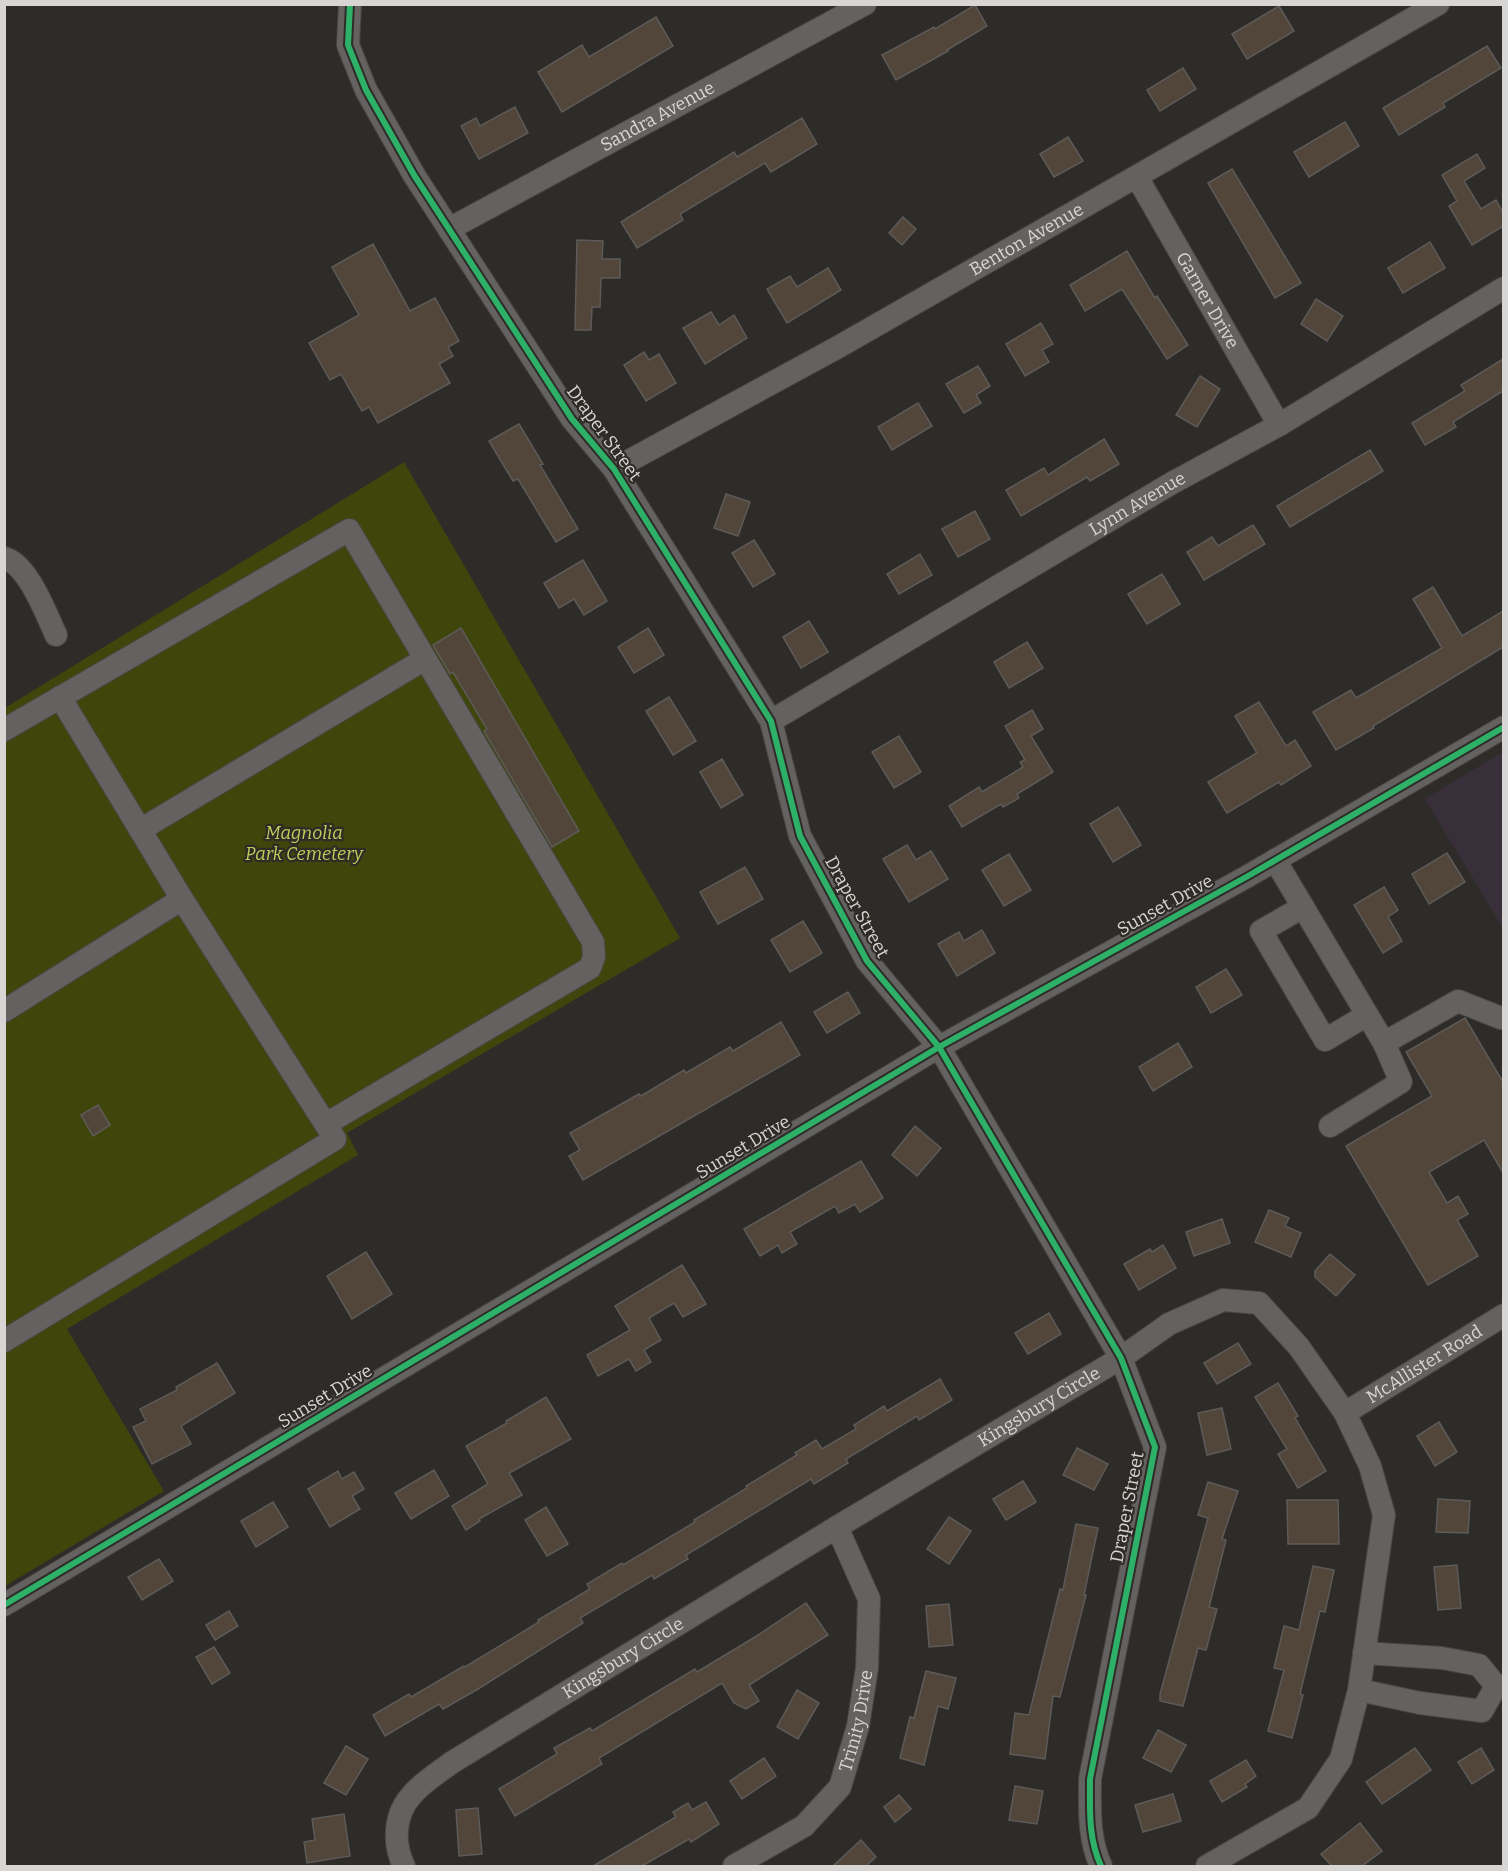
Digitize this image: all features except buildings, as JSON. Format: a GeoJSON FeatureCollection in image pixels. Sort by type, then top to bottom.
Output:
{"type":"FeatureCollection","features":[{"type":"Feature","properties":{"kind":"street","name":"Draper Street"},"geometry":{"type":"LineString","coordinates":[[350,4],[348,45],[366,90],[414,175],[572,418],[614,469],[771,721],[800,836],[867,961],[939,1047],[1121,1358],[1155,1447],[1090,1779],[1089,1824],[1101,1866]]}},
{"type":"Feature","properties":{"kind":"street","name":"Sandra Avenue"},"geometry":{"type":"LineString","coordinates":[[449,229],[866,4]]}},
{"type":"Feature","properties":{"kind":"street","name":"Benton Avenue"},"geometry":{"type":"LineString","coordinates":[[614,469],[840,346],[1438,4]]}},
{"type":"Feature","properties":{"kind":"street","name":"Garner Drive"},"geometry":{"type":"LineString","coordinates":[[1137,177],[1279,425]]}},
{"type":"Feature","properties":{"kind":"street","name":"Lynn Avenue"},"geometry":{"type":"LineString","coordinates":[[771,721],[1172,483],[1279,425],[1503,288]]}},
{"type":"Feature","properties":{"kind":"street"},"geometry":{"type":"LineString","coordinates":[[4,730],[349,530],[593,942],[594,957],[590,968],[326,1124]]}},
{"type":"Feature","properties":{"kind":"street"},"geometry":{"type":"LineString","coordinates":[[4,558],[10,560],[31,581],[56,635]]}},
{"type":"Feature","properties":{"kind":"street"},"geometry":{"type":"LineString","coordinates":[[140,830],[425,659]]}},
{"type":"Feature","properties":{"kind":"street"},"geometry":{"type":"LineString","coordinates":[[4,1341],[335,1139],[182,899],[60,697]]}},
{"type":"Feature","properties":{"kind":"street","name":"Sunset Drive"},"geometry":{"type":"LineString","coordinates":[[4,1605],[939,1047],[1275,860],[1503,727]]}},
{"type":"Feature","properties":{"kind":"street"},"geometry":{"type":"LineString","coordinates":[[1275,860],[1384,1043],[1401,1082],[1330,1126]]}},
{"type":"Feature","properties":{"kind":"street"},"geometry":{"type":"LineString","coordinates":[[4,1011],[182,899]]}},
{"type":"Feature","properties":{"kind":"street"},"geometry":{"type":"LineString","coordinates":[[1303,907],[1261,931],[1325,1040],[1367,1015]]}},
{"type":"Feature","properties":{"kind":"street"},"geometry":{"type":"LineString","coordinates":[[1384,1043],[1458,1001],[1503,1022]]}},
{"type":"Feature","properties":{"kind":"street","name":"Kingsbury Circle"},"geometry":{"type":"LineString","coordinates":[[404,1866],[399,1857],[396,1824],[410,1796],[451,1762],[837,1527],[1121,1358],[1169,1324],[1223,1300],[1259,1303],[1299,1347],[1345,1413],[1370,1466],[1384,1515],[1359,1690],[1341,1759],[1308,1808],[1207,1866]]}},
{"type":"Feature","properties":{"kind":"street","name":"McAllister Road"},"geometry":{"type":"LineString","coordinates":[[1345,1413],[1503,1315]]}},
{"type":"Feature","properties":{"kind":"street","name":"Trinity Drive"},"geometry":{"type":"LineString","coordinates":[[734,1866],[804,1826],[840,1787],[858,1726],[867,1668],[869,1599],[837,1527]]}},
{"type":"Feature","properties":{"kind":"street"},"geometry":{"type":"LineString","coordinates":[[1359,1690],[1420,1703],[1482,1711],[1496,1686],[1479,1665],[1442,1658],[1364,1653]]}},
{"type":"Feature","properties":{"kind":"shaded area"},"geometry":{"type":"Polygon","coordinates":[[[1503,752],[1503,928],[1425,799],[1503,752]]]}},
{"type":"Feature","properties":{"kind":"green space","name":"Magnolia Park Cemetery"},"geometry":{"type":"Polygon","coordinates":[[[404,462],[680,938],[347,1133],[358,1155],[67,1329],[164,1491],[5,1586],[5,708],[404,462]]]}},
{"type":"Feature","properties":{"kind":"cycle path"},"geometry":{"type":"LineString","coordinates":[[350,4],[348,45],[366,90],[414,175],[572,419],[614,469],[771,721],[800,836],[867,961],[939,1047],[1121,1358],[1155,1447],[1090,1779],[1092,1834],[1101,1866]]}},
{"type":"Feature","properties":{"kind":"cycle path"},"geometry":{"type":"LineString","coordinates":[[4,1605],[939,1047],[1248,876],[1504,727]]}}]}
